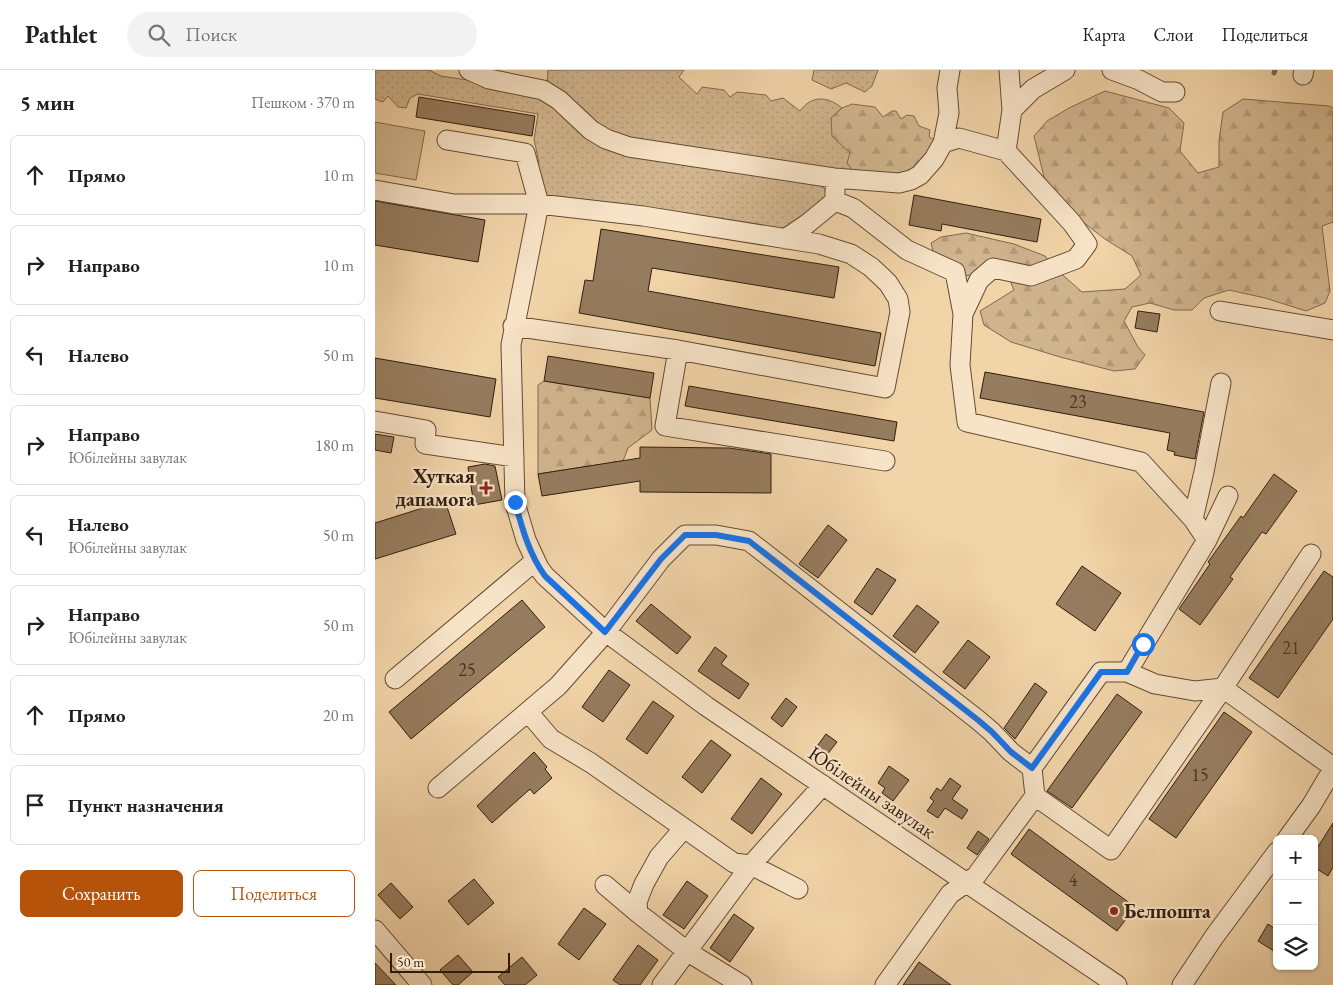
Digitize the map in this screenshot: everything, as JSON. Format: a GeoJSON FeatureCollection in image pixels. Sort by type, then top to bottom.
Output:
{"type":"FeatureCollection","features":[{"type":"Feature","properties":{"kind":"street"},"geometry":{"type":"LineString","coordinates":[[469,70],[489,79],[543,90],[559,100],[591,130],[606,139],[629,147],[834,178],[899,183],[920,175],[934,159],[943,143],[949,113],[947,88],[950,70]]}},
{"type":"Feature","properties":{"kind":"street"},"geometry":{"type":"LineString","coordinates":[[1006,151],[1012,110],[1009,70]]}},
{"type":"Feature","properties":{"kind":"street"},"geometry":{"type":"LineString","coordinates":[[1012,110],[1033,89],[1065,70]]}},
{"type":"Feature","properties":{"kind":"street"},"geometry":{"type":"LineString","coordinates":[[1112,70],[1139,80],[1162,92],[1175,92]]}},
{"type":"Feature","properties":{"kind":"street"},"geometry":{"type":"LineString","coordinates":[[943,143],[959,138],[1006,151],[1072,223],[1087,244],[1076,259],[1031,276],[993,268],[979,280],[963,314]]}},
{"type":"Feature","properties":{"kind":"street"},"geometry":{"type":"LineString","coordinates":[[447,140],[525,154],[539,204]]}},
{"type":"Feature","properties":{"kind":"street"},"geometry":{"type":"LineString","coordinates":[[834,178],[835,201]]}},
{"type":"Feature","properties":{"kind":"street"},"geometry":{"type":"LineString","coordinates":[[375,190],[454,204],[539,204],[643,216],[819,244],[851,254],[871,266],[888,283],[898,299],[900,312],[885,388],[679,350],[513,326]]}},
{"type":"Feature","properties":{"kind":"street"},"geometry":{"type":"LineString","coordinates":[[835,201],[853,208],[907,250],[955,272],[963,314],[960,365],[967,422],[1141,462],[1193,519],[1207,540]]}},
{"type":"Feature","properties":{"kind":"street"},"geometry":{"type":"LineString","coordinates":[[785,239],[835,201]]}},
{"type":"Feature","properties":{"kind":"street","name":"Юбілейны завулак"},"geometry":{"type":"LineString","coordinates":[[539,204],[513,326],[511,345],[515,502],[526,540],[535,561],[545,576],[605,632],[706,706],[1117,985]]}},
{"type":"Feature","properties":{"kind":"street"},"geometry":{"type":"LineString","coordinates":[[1220,311],[1333,330]]}},
{"type":"Feature","properties":{"kind":"street"},"geometry":{"type":"LineString","coordinates":[[679,350],[665,426],[885,461]]}},
{"type":"Feature","properties":{"kind":"street"},"geometry":{"type":"LineString","coordinates":[[1193,519],[1221,384]]}},
{"type":"Feature","properties":{"kind":"street"},"geometry":{"type":"LineString","coordinates":[[375,421],[426,430],[425,444],[514,457]]}},
{"type":"Feature","properties":{"kind":"street"},"geometry":{"type":"LineString","coordinates":[[1127,672],[1207,540],[1228,496]]}},
{"type":"Feature","properties":{"kind":"street"},"geometry":{"type":"LineString","coordinates":[[438,788],[559,686],[605,632],[661,559],[685,535],[716,535],[749,541],[978,720],[1011,752],[1032,768]]}},
{"type":"Feature","properties":{"kind":"street"},"geometry":{"type":"LineString","coordinates":[[1035,796],[1111,850],[1223,688],[1311,554]]}},
{"type":"Feature","properties":{"kind":"street"},"geometry":{"type":"LineString","coordinates":[[395,678],[535,561]]}},
{"type":"Feature","properties":{"kind":"street"},"geometry":{"type":"LineString","coordinates":[[885,985],[950,894],[976,876],[1035,796],[1032,768],[1101,672],[1127,672],[1155,684],[1195,691],[1223,688],[1333,768],[1311,806],[1290,835]]}},
{"type":"Feature","properties":{"kind":"street"},"geometry":{"type":"LineString","coordinates":[[528,712],[551,739],[591,763],[734,863],[751,865],[798,889]]}},
{"type":"Feature","properties":{"kind":"street"},"geometry":{"type":"LineString","coordinates":[[662,985],[751,865],[823,785]]}},
{"type":"Feature","properties":{"kind":"street"},"geometry":{"type":"LineString","coordinates":[[638,913],[637,902],[647,877],[659,856],[684,828]]}},
{"type":"Feature","properties":{"kind":"street"},"geometry":{"type":"LineString","coordinates":[[1182,985],[1214,937],[1273,857]]}},
{"type":"Feature","properties":{"kind":"street"},"geometry":{"type":"LineString","coordinates":[[605,885],[688,952],[742,985]]}},
{"type":"Feature","properties":{"kind":"street"},"geometry":{"type":"LineString","coordinates":[[375,930],[422,985]]}},
{"type":"Feature","properties":{"kind":"green space"},"geometry":{"type":"Polygon","coordinates":[[[375,70],[429,70],[441,76],[487,83],[543,96],[585,131],[819,184],[825,189],[826,196],[788,232],[546,199],[536,176],[539,163],[534,139],[538,114],[418,94],[410,98],[406,108],[398,107],[388,96],[383,102],[375,99],[375,70]]]}},
{"type":"Feature","properties":{"kind":"green space"},"geometry":{"type":"Polygon","coordinates":[[[548,70],[684,70],[679,77],[697,94],[702,87],[724,90],[730,97],[737,92],[766,95],[771,101],[783,98],[800,111],[815,100],[825,99],[831,101],[842,108],[831,118],[850,153],[854,173],[609,135],[547,87],[548,70]]]}},
{"type":"Feature","properties":{"kind":"green space"},"geometry":{"type":"Polygon","coordinates":[[[814,70],[878,70],[872,86],[865,92],[846,83],[831,89],[812,80],[814,70]]]}},
{"type":"Feature","properties":{"kind":"green space"},"geometry":{"type":"Polygon","coordinates":[[[1105,91],[1169,108],[1184,123],[1180,151],[1198,173],[1219,167],[1219,141],[1223,112],[1243,99],[1329,106],[1333,108],[1333,222],[1322,226],[1330,291],[1325,303],[1306,311],[1265,298],[1229,290],[1204,298],[1192,310],[1174,310],[1150,303],[1132,307],[1124,321],[1138,347],[1145,355],[1135,369],[1114,371],[1011,342],[984,325],[980,311],[1014,290],[1004,267],[961,277],[935,259],[931,243],[941,237],[966,233],[1014,244],[1045,256],[1057,270],[1082,292],[1125,289],[1141,275],[1132,256],[1105,239],[1071,213],[1044,177],[1034,136],[1047,121],[1105,91]]]}},
{"type":"Feature","properties":{"kind":"green space"},"geometry":{"type":"Polygon","coordinates":[[[852,104],[875,107],[883,117],[892,111],[896,111],[901,119],[907,115],[914,116],[919,126],[930,130],[929,137],[935,140],[930,157],[909,177],[854,173],[847,163],[850,153],[832,136],[831,118],[842,108],[852,104]]]}},
{"type":"Feature","properties":{"kind":"green space"},"geometry":{"type":"Polygon","coordinates":[[[375,122],[425,131],[416,180],[375,173],[375,122]]]}},
{"type":"Feature","properties":{"kind":"green space"},"geometry":{"type":"Polygon","coordinates":[[[544,381],[650,398],[652,430],[628,448],[623,461],[538,474],[538,385],[544,381]]]}},
{"type":"Feature","properties":{"kind":"building"},"geometry":{"type":"Polygon","coordinates":[[[419,97],[535,116],[532,136],[416,117],[419,97]]]}},
{"type":"Feature","properties":{"kind":"building"},"geometry":{"type":"Polygon","coordinates":[[[914,195],[1041,219],[1037,242],[942,224],[941,231],[909,225],[914,195]]]}},
{"type":"Feature","properties":{"kind":"building"},"geometry":{"type":"Polygon","coordinates":[[[375,201],[485,220],[478,262],[375,245],[375,201]]]}},
{"type":"Feature","properties":{"kind":"building"},"geometry":{"type":"Polygon","coordinates":[[[601,229],[839,267],[834,298],[652,268],[648,291],[881,333],[875,366],[579,313],[585,280],[593,281],[601,229]]]}},
{"type":"Feature","properties":{"kind":"building"},"geometry":{"type":"Polygon","coordinates":[[[1138,311],[1160,314],[1157,332],[1135,328],[1138,311]]]}},
{"type":"Feature","properties":{"kind":"building"},"geometry":{"type":"Polygon","coordinates":[[[548,356],[654,373],[650,398],[544,381],[548,356]]]}},
{"type":"Feature","properties":{"kind":"building"},"geometry":{"type":"Polygon","coordinates":[[[375,358],[496,379],[490,417],[375,398],[375,358]]]}},
{"type":"Feature","properties":{"kind":"building"},"geometry":{"type":"Polygon","coordinates":[[[985,372],[1204,412],[1195,459],[1174,455],[1175,452],[1167,450],[1170,433],[980,398],[985,372]]]}},
{"type":"Feature","properties":{"kind":"building"},"geometry":{"type":"Polygon","coordinates":[[[689,386],[897,422],[894,441],[685,406],[689,386]]]}},
{"type":"Feature","properties":{"kind":"building"},"geometry":{"type":"Polygon","coordinates":[[[375,434],[394,437],[391,453],[375,450],[375,434]]]}},
{"type":"Feature","properties":{"kind":"building"},"geometry":{"type":"Polygon","coordinates":[[[640,447],[729,448],[771,454],[771,493],[640,492],[640,481],[542,496],[538,474],[640,458],[640,447]]]}},
{"type":"Feature","properties":{"kind":"building"},"geometry":{"type":"Polygon","coordinates":[[[485,464],[495,466],[502,500],[474,505],[468,467],[485,464]]]}},
{"type":"Feature","properties":{"kind":"building"},"geometry":{"type":"Polygon","coordinates":[[[1274,474],[1297,491],[1266,534],[1262,532],[1230,577],[1233,579],[1200,625],[1179,609],[1210,564],[1208,562],[1241,516],[1243,518],[1274,474]]]}},
{"type":"Feature","properties":{"kind":"building"},"geometry":{"type":"Polygon","coordinates":[[[445,501],[456,534],[375,559],[375,523],[445,501]]]}},
{"type":"Feature","properties":{"kind":"building"},"geometry":{"type":"Polygon","coordinates":[[[828,525],[847,540],[818,578],[799,564],[828,525]]]}},
{"type":"Feature","properties":{"kind":"building"},"geometry":{"type":"Polygon","coordinates":[[[1082,566],[1121,593],[1095,631],[1056,604],[1082,566]]]}},
{"type":"Feature","properties":{"kind":"building"},"geometry":{"type":"Polygon","coordinates":[[[877,568],[896,580],[872,615],[854,602],[877,568]]]}},
{"type":"Feature","properties":{"kind":"building"},"geometry":{"type":"Polygon","coordinates":[[[1324,571],[1333,577],[1333,619],[1278,698],[1249,678],[1324,571]]]}},
{"type":"Feature","properties":{"kind":"building"},"geometry":{"type":"Polygon","coordinates":[[[522,600],[545,627],[411,739],[389,712],[522,600]]]}},
{"type":"Feature","properties":{"kind":"building"},"geometry":{"type":"Polygon","coordinates":[[[651,604],[691,637],[677,654],[636,621],[651,604]]]}},
{"type":"Feature","properties":{"kind":"building"},"geometry":{"type":"Polygon","coordinates":[[[917,605],[939,622],[915,653],[893,636],[917,605]]]}},
{"type":"Feature","properties":{"kind":"building"},"geometry":{"type":"Polygon","coordinates":[[[968,640],[990,657],[965,689],[943,672],[968,640]]]}},
{"type":"Feature","properties":{"kind":"building"},"geometry":{"type":"Polygon","coordinates":[[[715,647],[727,656],[721,664],[749,684],[739,699],[698,671],[715,647]]]}},
{"type":"Feature","properties":{"kind":"building"},"geometry":{"type":"Polygon","coordinates":[[[609,670],[630,685],[603,722],[582,707],[609,670]]]}},
{"type":"Feature","properties":{"kind":"building"},"geometry":{"type":"Polygon","coordinates":[[[1035,683],[1047,692],[1015,739],[1004,728],[1035,683]]]}},
{"type":"Feature","properties":{"kind":"building"},"geometry":{"type":"Polygon","coordinates":[[[1117,694],[1142,712],[1072,808],[1047,791],[1117,694]]]}},
{"type":"Feature","properties":{"kind":"building"},"geometry":{"type":"Polygon","coordinates":[[[786,698],[797,707],[782,727],[771,718],[786,698]]]}},
{"type":"Feature","properties":{"kind":"building"},"geometry":{"type":"Polygon","coordinates":[[[653,701],[674,716],[647,754],[626,739],[653,701]]]}},
{"type":"Feature","properties":{"kind":"building"},"geometry":{"type":"Polygon","coordinates":[[[1224,712],[1252,732],[1176,838],[1149,819],[1224,712]]]}},
{"type":"Feature","properties":{"kind":"building"},"geometry":{"type":"Polygon","coordinates":[[[826,734],[837,742],[826,756],[815,749],[826,734]]]}},
{"type":"Feature","properties":{"kind":"building"},"geometry":{"type":"Polygon","coordinates":[[[711,740],[731,755],[702,793],[682,777],[711,740]]]}},
{"type":"Feature","properties":{"kind":"building"},"geometry":{"type":"Polygon","coordinates":[[[534,752],[547,767],[545,769],[552,778],[534,794],[530,789],[492,823],[477,806],[534,752]]]}},
{"type":"Feature","properties":{"kind":"building"},"geometry":{"type":"Polygon","coordinates":[[[889,766],[909,780],[893,801],[882,793],[885,788],[878,783],[889,766]]]}},
{"type":"Feature","properties":{"kind":"building"},"geometry":{"type":"Polygon","coordinates":[[[761,778],[782,794],[752,834],[731,819],[761,778]]]}},
{"type":"Feature","properties":{"kind":"building"},"geometry":{"type":"Polygon","coordinates":[[[950,778],[961,786],[952,799],[968,810],[962,819],[945,808],[938,818],[927,811],[934,801],[930,798],[937,788],[941,791],[950,778]]]}},
{"type":"Feature","properties":{"kind":"building"},"geometry":{"type":"Polygon","coordinates":[[[1333,823],[1333,867],[1328,876],[1318,870],[1318,847],[1333,823]]]}},
{"type":"Feature","properties":{"kind":"building"},"geometry":{"type":"Polygon","coordinates":[[[1029,829],[1135,907],[1117,931],[1011,854],[1029,829]]]}},
{"type":"Feature","properties":{"kind":"building"},"geometry":{"type":"Polygon","coordinates":[[[978,831],[989,839],[977,855],[967,848],[978,831]]]}},
{"type":"Feature","properties":{"kind":"building"},"geometry":{"type":"Polygon","coordinates":[[[474,879],[494,903],[468,925],[448,901],[474,879]]]}},
{"type":"Feature","properties":{"kind":"building"},"geometry":{"type":"Polygon","coordinates":[[[687,881],[708,896],[684,929],[663,915],[687,881]]]}},
{"type":"Feature","properties":{"kind":"building"},"geometry":{"type":"Polygon","coordinates":[[[391,883],[413,907],[400,919],[378,895],[391,883]]]}},
{"type":"Feature","properties":{"kind":"building"},"geometry":{"type":"Polygon","coordinates":[[[584,908],[606,924],[579,960],[558,944],[584,908]]]}},
{"type":"Feature","properties":{"kind":"building"},"geometry":{"type":"Polygon","coordinates":[[[734,914],[754,928],[730,962],[710,948],[734,914]]]}},
{"type":"Feature","properties":{"kind":"building"},"geometry":{"type":"Polygon","coordinates":[[[1268,924],[1273,927],[1273,950],[1258,941],[1268,924]]]}},
{"type":"Feature","properties":{"kind":"building"},"geometry":{"type":"Polygon","coordinates":[[[638,945],[658,960],[640,985],[620,985],[613,980],[638,945]]]}},
{"type":"Feature","properties":{"kind":"building"},"geometry":{"type":"Polygon","coordinates":[[[458,955],[473,972],[458,985],[453,985],[440,970],[458,955]]]}},
{"type":"Feature","properties":{"kind":"building"},"geometry":{"type":"Polygon","coordinates":[[[522,957],[537,975],[525,985],[505,985],[498,977],[522,957]]]}},
{"type":"Feature","properties":{"kind":"building"},"geometry":{"type":"Polygon","coordinates":[[[919,962],[951,985],[903,985],[919,962]]]}},
{"type":"Feature","properties":{"kind":"building"},"geometry":{"type":"Polygon","coordinates":[[[375,963],[396,985],[375,985],[375,963]]]}},
{"type":"Feature","properties":{"kind":"place","name":"Хуткая дапамога"},"geometry":{"type":"Point","coordinates":[486,488]}},
{"type":"Feature","properties":{"kind":"place","name":"Белпошта"},"geometry":{"type":"Point","coordinates":[1114,911]}},
{"type":"Feature","properties":{"kind":"route"},"geometry":{"type":"LineString","coordinates":[[515,502],[526,540],[539,568],[545,576],[605,632],[661,559],[685,535],[716,535],[749,541],[978,720],[1011,752],[1032,768],[1101,672],[1127,672],[1143,644]]}}]}
